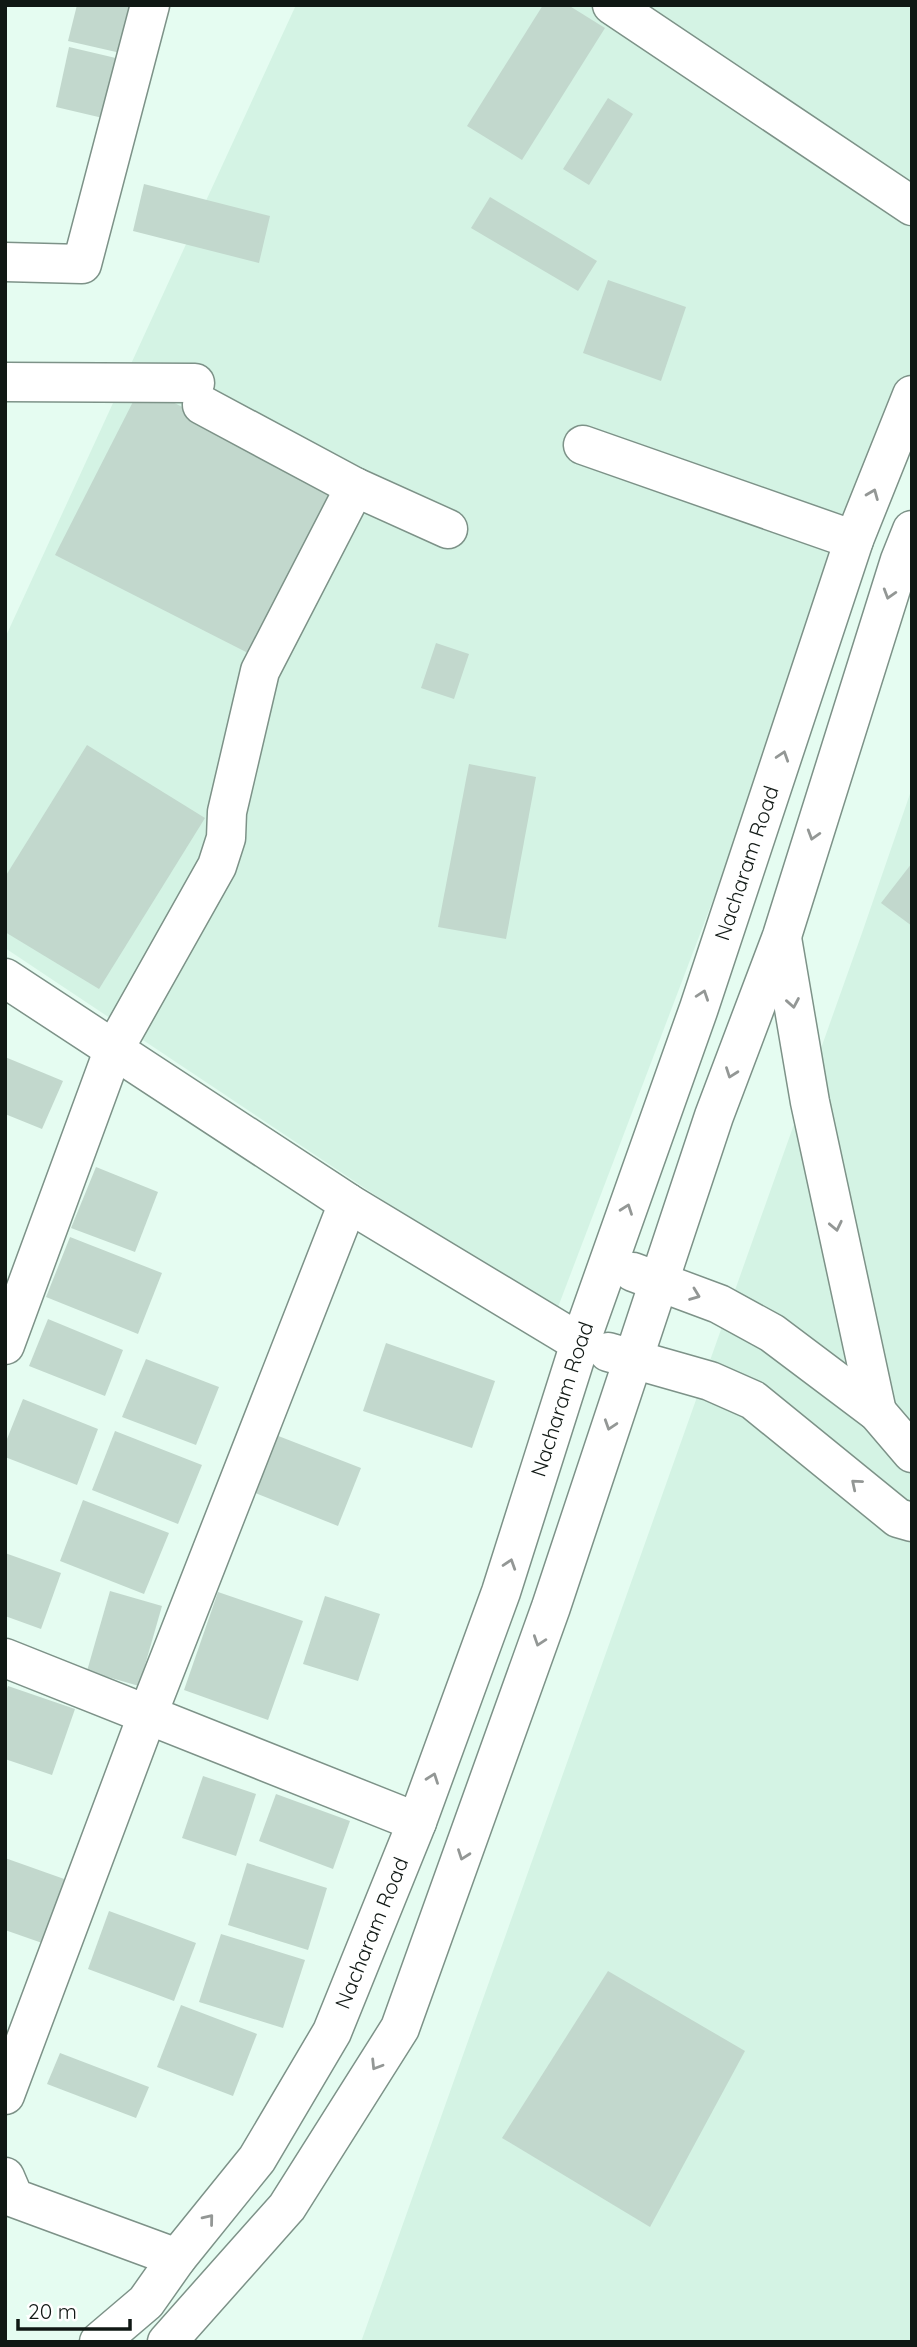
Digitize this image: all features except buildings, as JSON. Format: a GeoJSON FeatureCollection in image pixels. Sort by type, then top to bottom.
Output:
{"type":"FeatureCollection","features":[{"type":"Feature","properties":{"kind":"main road"},"geometry":{"type":"LineString","coordinates":[[5,262],[82,264],[150,5]]}},
{"type":"Feature","properties":{"kind":"main road"},"geometry":{"type":"LineString","coordinates":[[612,5],[912,206]]}},
{"type":"Feature","properties":{"kind":"main road"},"geometry":{"type":"LineString","coordinates":[[5,382],[199,394],[355,487],[448,529]]}},
{"type":"Feature","properties":{"kind":"main road","name":"Nacharam Road"},"geometry":{"type":"LineString","coordinates":[[99,2342],[146,2302],[177,2258],[257,2160],[332,2032],[417,1822],[501,1592],[580,1343],[699,1008],[855,540],[912,395]]}},
{"type":"Feature","properties":{"kind":"main road"},"geometry":{"type":"LineString","coordinates":[[583,444],[855,540]]}},
{"type":"Feature","properties":{"kind":"main road"},"geometry":{"type":"LineString","coordinates":[[5,1345],[113,1051],[217,866],[226,838],[229,798],[260,671],[355,487]]}},
{"type":"Feature","properties":{"kind":"main road"},"geometry":{"type":"LineString","coordinates":[[167,2342],[287,2207],[400,2028],[551,1607],[631,1360],[715,1116],[782,936],[900,559],[912,530]]}},
{"type":"Feature","properties":{"kind":"main road"},"geometry":{"type":"LineString","coordinates":[[782,936],[810,1102],[877,1412]]}},
{"type":"Feature","properties":{"kind":"main road"},"geometry":{"type":"LineString","coordinates":[[5,978],[348,1203],[580,1343],[710,1381],[753,1400],[898,1518],[912,1522]]}},
{"type":"Feature","properties":{"kind":"main road"},"geometry":{"type":"LineString","coordinates":[[5,2095],[147,1716],[348,1203]]}},
{"type":"Feature","properties":{"kind":"main road"},"geometry":{"type":"LineString","coordinates":[[608,1263],[719,1304],[772,1333],[877,1412],[912,1453]]}},
{"type":"Feature","properties":{"kind":"main road"},"geometry":{"type":"LineString","coordinates":[[5,1658],[417,1822]]}},
{"type":"Feature","properties":{"kind":"main road"},"geometry":{"type":"LineString","coordinates":[[5,2177],[14,2197],[177,2258]]}},
{"type":"Feature","properties":{"kind":"shaded area"},"geometry":{"type":"Polygon","coordinates":[[[296,5],[912,5],[912,377],[555,1315],[5,948],[5,638],[296,5]]]}},
{"type":"Feature","properties":{"kind":"shaded area"},"geometry":{"type":"Polygon","coordinates":[[[912,788],[912,2342],[361,2342],[862,933],[912,788]]]}}]}
